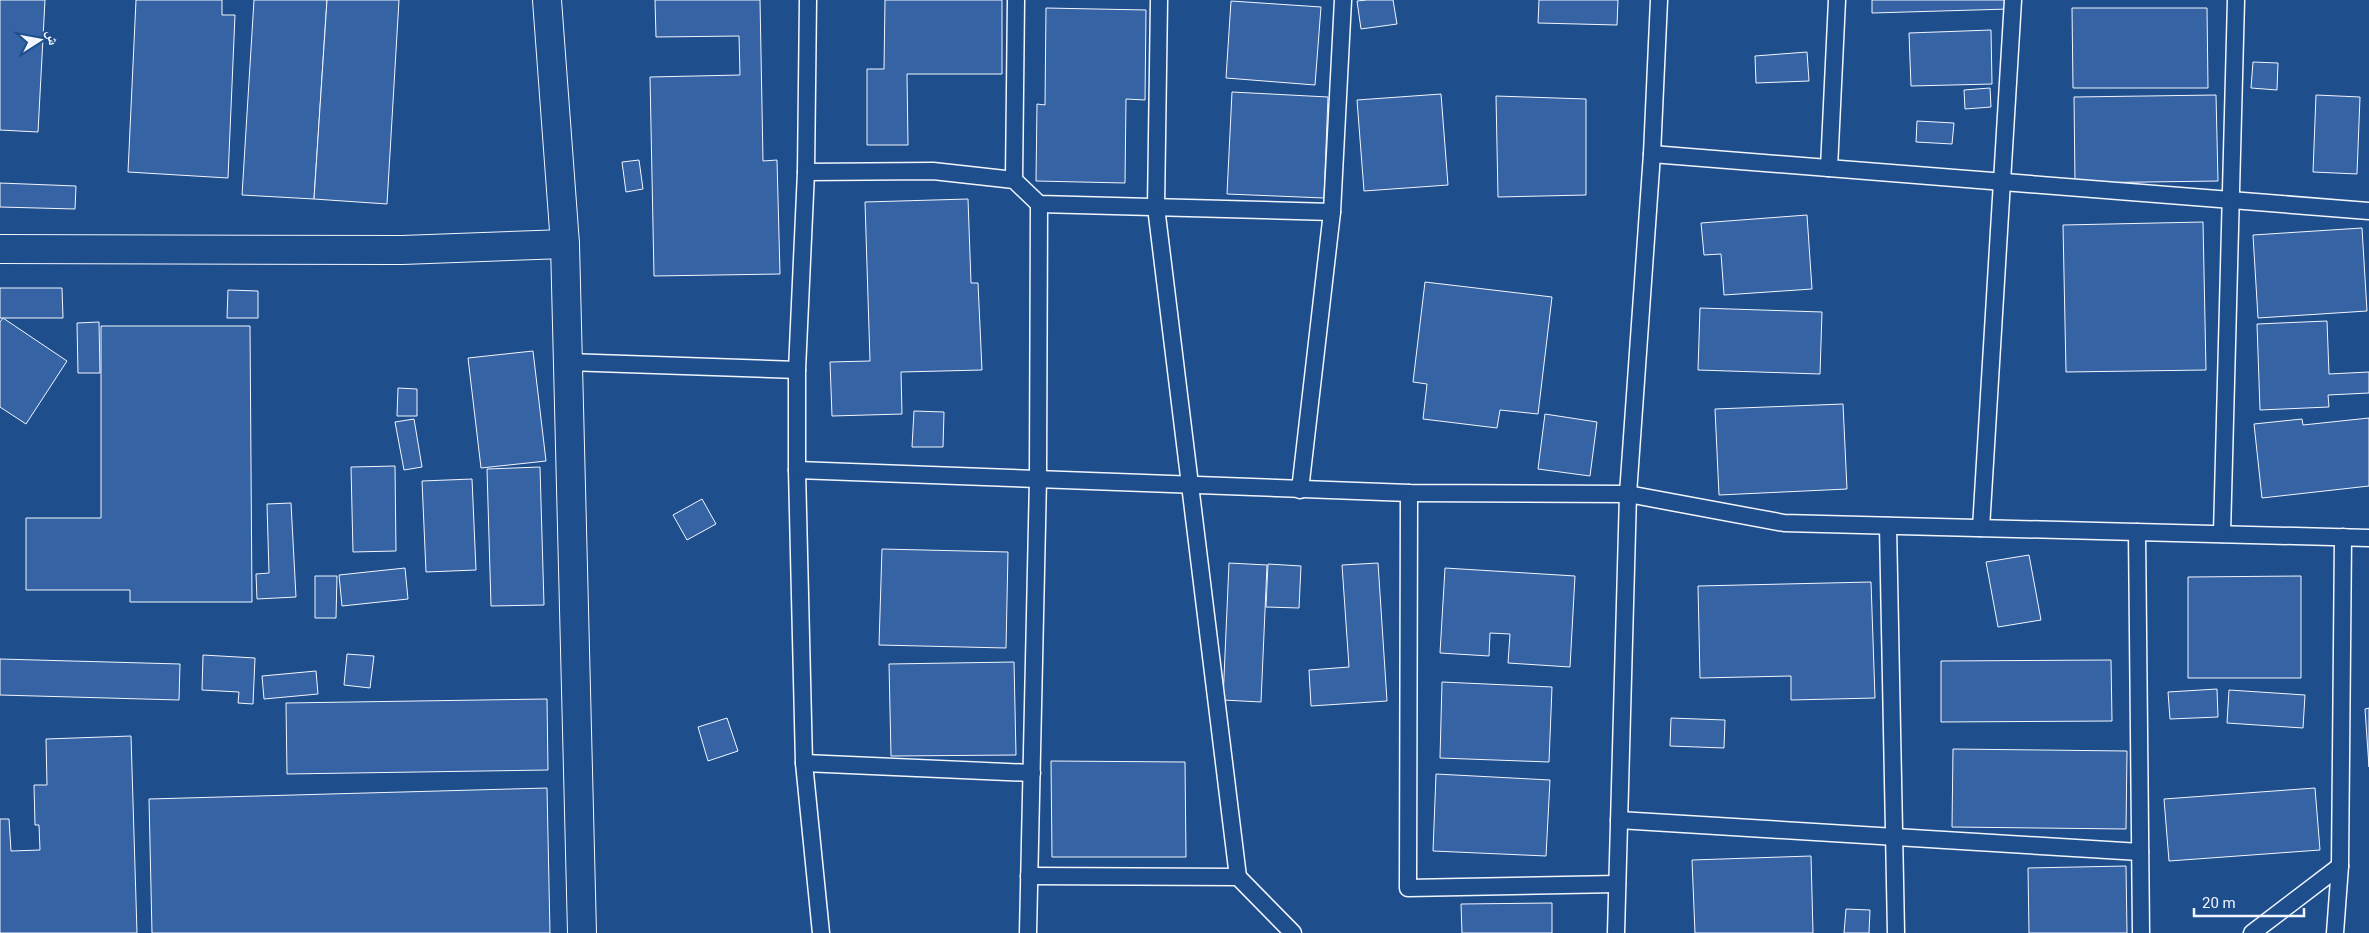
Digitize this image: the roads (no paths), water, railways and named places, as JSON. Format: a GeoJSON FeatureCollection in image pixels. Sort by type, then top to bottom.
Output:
{"type":"FeatureCollection","features":[{"type":"Feature","properties":{"kind":"street"},"geometry":{"type":"LineString","coordinates":[[546,0],[565,244],[566,362],[582,933]]}},
{"type":"Feature","properties":{"kind":"street"},"geometry":{"type":"LineString","coordinates":[[0,249],[402,250],[565,244]]}},
{"type":"Feature","properties":{"kind":"lane"},"geometry":{"type":"LineString","coordinates":[[808,0],[806,172],[797,370],[798,470],[804,764],[821,933]]}},
{"type":"Feature","properties":{"kind":"lane"},"geometry":{"type":"LineString","coordinates":[[1014,180],[1016,0]]}},
{"type":"Feature","properties":{"kind":"lane"},"geometry":{"type":"LineString","coordinates":[[1159,0],[1156,207],[1238,877],[1293,933]]}},
{"type":"Feature","properties":{"kind":"lane"},"geometry":{"type":"LineString","coordinates":[[1300,490],[1332,212],[1343,0]]}},
{"type":"Feature","properties":{"kind":"lane"},"geometry":{"type":"LineString","coordinates":[[1616,933],[1628,494],[1652,154],[1658,0]]}},
{"type":"Feature","properties":{"kind":"lane"},"geometry":{"type":"LineString","coordinates":[[1829,168],[1837,0]]}},
{"type":"Feature","properties":{"kind":"lane"},"geometry":{"type":"LineString","coordinates":[[1981,528],[2013,0]]}},
{"type":"Feature","properties":{"kind":"lane"},"geometry":{"type":"LineString","coordinates":[[2222,534],[2236,0]]}},
{"type":"Feature","properties":{"kind":"lane"},"geometry":{"type":"LineString","coordinates":[[1652,154],[2369,211]]}},
{"type":"Feature","properties":{"kind":"lane"},"geometry":{"type":"LineString","coordinates":[[806,172],[933,171],[1014,180],[1039,204],[1332,212]]}},
{"type":"Feature","properties":{"kind":"lane"},"geometry":{"type":"LineString","coordinates":[[1028,933],[1038,479],[1039,204]]}},
{"type":"Feature","properties":{"kind":"lane"},"geometry":{"type":"LineString","coordinates":[[566,362],[797,370]]}},
{"type":"Feature","properties":{"kind":"lane"},"geometry":{"type":"LineString","coordinates":[[798,470],[1300,490],[1410,493],[1628,494],[1784,523],[2369,538]]}},
{"type":"Feature","properties":{"kind":"lane"},"geometry":{"type":"LineString","coordinates":[[1410,493],[1408,888],[1617,884]]}},
{"type":"Feature","properties":{"kind":"lane"},"geometry":{"type":"LineString","coordinates":[[1888,526],[1896,933]]}},
{"type":"Feature","properties":{"kind":"lane"},"geometry":{"type":"LineString","coordinates":[[2136,532],[2140,933]]}},
{"type":"Feature","properties":{"kind":"lane"},"geometry":{"type":"LineString","coordinates":[[2335,933],[2340,866],[2343,537]]}},
{"type":"Feature","properties":{"kind":"lane"},"geometry":{"type":"LineString","coordinates":[[804,764],[1032,773]]}},
{"type":"Feature","properties":{"kind":"lane"},"geometry":{"type":"LineString","coordinates":[[1619,820],[2140,852]]}},
{"type":"Feature","properties":{"kind":"lane"},"geometry":{"type":"LineString","coordinates":[[2252,933],[2340,866]]}},
{"type":"Feature","properties":{"kind":"lane"},"geometry":{"type":"LineString","coordinates":[[1029,876],[1238,877]]}}]}
